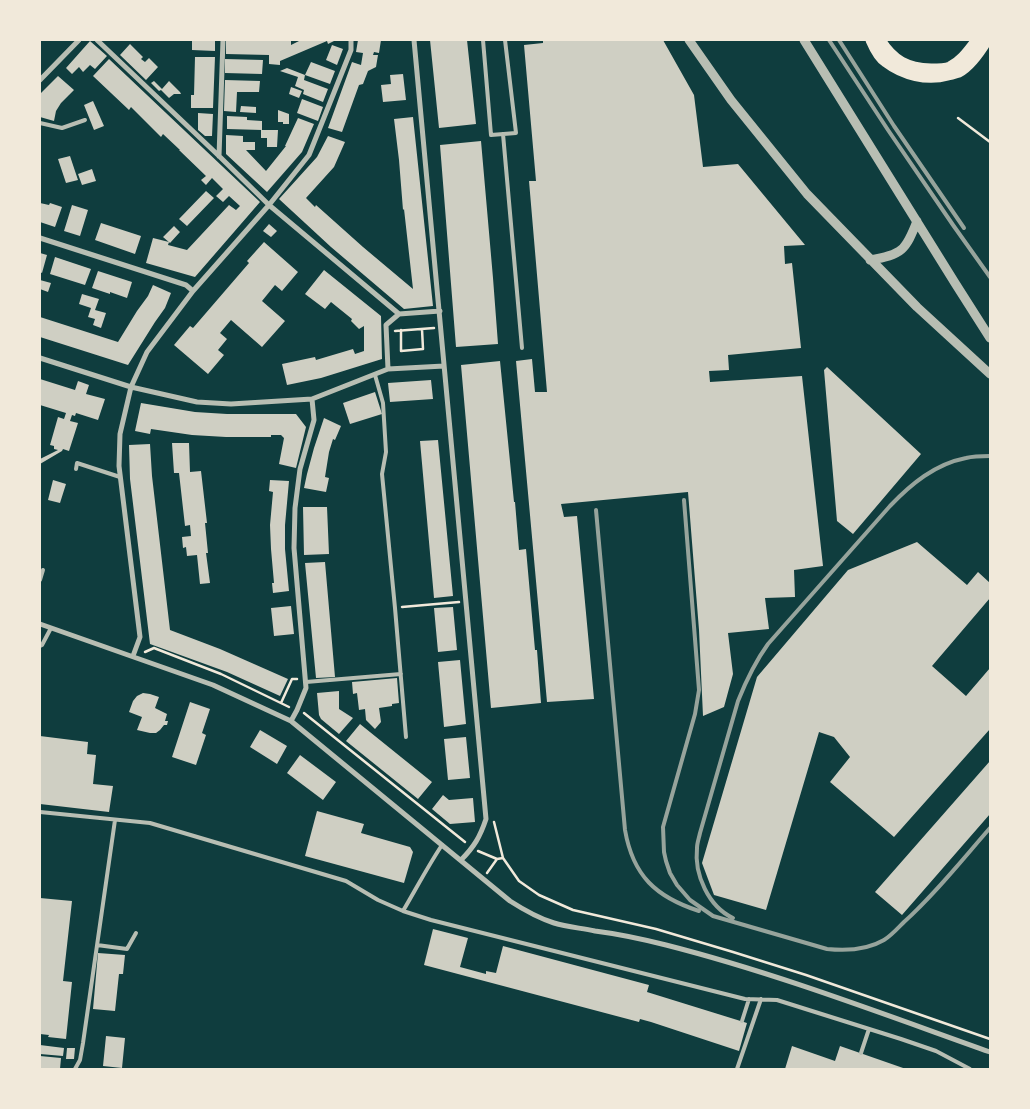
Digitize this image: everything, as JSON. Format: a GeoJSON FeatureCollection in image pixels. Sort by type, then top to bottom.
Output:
{"type":"FeatureCollection","features":[{"type":"Feature","properties":{"kind":"main road"},"geometry":{"type":"LineString","coordinates":[[871,40],[884,61],[902,72],[922,77],[939,78],[960,72],[978,54],[987,40]]}},
{"type":"Feature","properties":{"kind":"main road"},"geometry":{"type":"LineString","coordinates":[[880,40],[886,50],[900,62],[916,68],[934,69],[949,68],[966,55],[977,40]]}},
{"type":"Feature","properties":{"kind":"street"},"geometry":{"type":"LineString","coordinates":[[40,80],[79,40]]}},
{"type":"Feature","properties":{"kind":"street"},"geometry":{"type":"LineString","coordinates":[[97,40],[268,205],[399,314]]}},
{"type":"Feature","properties":{"kind":"street"},"geometry":{"type":"LineString","coordinates":[[218,156],[223,40]]}},
{"type":"Feature","properties":{"kind":"street"},"geometry":{"type":"LineString","coordinates":[[133,656],[140,638],[119,466],[120,434],[131,387],[147,352],[193,291],[309,155],[351,50],[351,40]]}},
{"type":"Feature","properties":{"kind":"street"},"geometry":{"type":"LineString","coordinates":[[414,40],[486,819],[473,848],[461,860]]}},
{"type":"Feature","properties":{"kind":"street"},"geometry":{"type":"LineString","coordinates":[[689,40],[730,100],[801,187],[917,308],[990,374]]}},
{"type":"Feature","properties":{"kind":"street"},"geometry":{"type":"LineString","coordinates":[[804,40],[990,338]]}},
{"type":"Feature","properties":{"kind":"street"},"geometry":{"type":"LineString","coordinates":[[870,260],[889,257],[902,250],[910,239],[917,221]]}},
{"type":"Feature","properties":{"kind":"street"},"geometry":{"type":"LineString","coordinates":[[40,238],[186,285],[193,291]]}},
{"type":"Feature","properties":{"kind":"street"},"geometry":{"type":"LineString","coordinates":[[388,369],[386,325],[399,314],[440,311]]}},
{"type":"Feature","properties":{"kind":"street"},"geometry":{"type":"LineString","coordinates":[[40,358],[131,387],[197,402],[231,404],[312,399],[388,369],[444,366]]}},
{"type":"Feature","properties":{"kind":"street"},"geometry":{"type":"LineString","coordinates":[[291,721],[298,710],[306,688],[294,548],[295,508],[300,469],[314,420],[312,399]]}},
{"type":"Feature","properties":{"kind":"street"},"geometry":{"type":"LineString","coordinates":[[40,624],[213,685],[291,721],[510,901],[543,919],[555,924],[665,944],[780,979],[990,1052]]}},
{"type":"Feature","properties":{"kind":"lane"},"geometry":{"type":"LineString","coordinates":[[483,40],[491,134],[516,133],[505,40]]}},
{"type":"Feature","properties":{"kind":"lane"},"geometry":{"type":"LineString","coordinates":[[40,122],[62,128],[85,120]]}},
{"type":"Feature","properties":{"kind":"lane"},"geometry":{"type":"LineString","coordinates":[[503,134],[522,348]]}},
{"type":"Feature","properties":{"kind":"lane"},"geometry":{"type":"LineString","coordinates":[[375,374],[383,402],[386,452],[382,474],[406,737]]}},
{"type":"Feature","properties":{"kind":"lane"},"geometry":{"type":"LineString","coordinates":[[76,469],[77,464],[120,477]]}},
{"type":"Feature","properties":{"kind":"lane"},"geometry":{"type":"LineString","coordinates":[[40,580],[43,570]]}},
{"type":"Feature","properties":{"kind":"lane"},"geometry":{"type":"LineString","coordinates":[[40,646],[51,628]]}},
{"type":"Feature","properties":{"kind":"lane"},"geometry":{"type":"LineString","coordinates":[[306,680],[401,674]]}},
{"type":"Feature","properties":{"kind":"lane"},"geometry":{"type":"LineString","coordinates":[[40,812],[150,823],[346,880],[378,900],[431,920],[744,999],[777,1000],[936,1051],[970,1069]]}},
{"type":"Feature","properties":{"kind":"lane"},"geometry":{"type":"LineString","coordinates":[[75,1069],[80,1060],[114,820]]}},
{"type":"Feature","properties":{"kind":"lane"},"geometry":{"type":"LineString","coordinates":[[403,911],[429,863],[442,845]]}},
{"type":"Feature","properties":{"kind":"lane"},"geometry":{"type":"LineString","coordinates":[[97,945],[127,949],[136,933]]}},
{"type":"Feature","properties":{"kind":"lane"},"geometry":{"type":"LineString","coordinates":[[742,1021],[749,999]]}},
{"type":"Feature","properties":{"kind":"lane"},"geometry":{"type":"LineString","coordinates":[[737,1069],[762,999]]}},
{"type":"Feature","properties":{"kind":"lane"},"geometry":{"type":"LineString","coordinates":[[861,1053],[869,1029]]}},
{"type":"Feature","properties":{"kind":"path"},"geometry":{"type":"LineString","coordinates":[[958,118],[990,142]]}},
{"type":"Feature","properties":{"kind":"path"},"geometry":{"type":"LineString","coordinates":[[386,331],[441,328]]}},
{"type":"Feature","properties":{"kind":"path"},"geometry":{"type":"LineString","coordinates":[[401,330],[401,351],[423,349],[422,329]]}},
{"type":"Feature","properties":{"kind":"path"},"geometry":{"type":"LineString","coordinates":[[395,608],[466,602]]}},
{"type":"Feature","properties":{"kind":"path"},"geometry":{"type":"LineString","coordinates":[[281,704],[292,679],[306,680]]}},
{"type":"Feature","properties":{"kind":"path"},"geometry":{"type":"LineString","coordinates":[[482,878],[497,860],[503,858],[494,822],[486,819]]}},
{"type":"Feature","properties":{"kind":"building"},"geometry":{"type":"Polygon","coordinates":[[[192,40],[215,40],[215,51],[192,50],[192,40]]]}},
{"type":"Feature","properties":{"kind":"building"},"geometry":{"type":"Polygon","coordinates":[[[226,40],[291,40],[291,45],[301,40],[336,40],[328,44],[327,41],[280,61],[280,65],[269,64],[269,55],[226,54],[226,40]]]}},
{"type":"Feature","properties":{"kind":"building"},"geometry":{"type":"Polygon","coordinates":[[[358,40],[381,40],[379,53],[374,52],[373,55],[378,55],[376,67],[368,71],[363,84],[359,85],[342,132],[328,128],[352,62],[361,65],[363,53],[356,52],[358,40]]]}},
{"type":"Feature","properties":{"kind":"building"},"geometry":{"type":"Polygon","coordinates":[[[430,40],[467,40],[476,124],[439,128],[430,40]]]}},
{"type":"Feature","properties":{"kind":"building"},"geometry":{"type":"Polygon","coordinates":[[[543,40],[663,40],[694,95],[703,167],[738,164],[805,245],[784,246],[785,264],[792,263],[801,348],[728,355],[729,370],[709,371],[710,382],[802,376],[823,566],[794,570],[795,597],[765,598],[769,629],[728,633],[733,674],[724,707],[703,716],[699,630],[688,492],[561,504],[564,517],[577,516],[594,699],[547,702],[516,361],[532,359],[535,392],[547,392],[529,181],[536,181],[524,45],[543,43],[543,40]]]}},
{"type":"Feature","properties":{"kind":"building"},"geometry":{"type":"Polygon","coordinates":[[[90,41],[107,56],[95,69],[90,65],[83,72],[79,67],[72,74],[66,68],[90,41]]]}},
{"type":"Feature","properties":{"kind":"building"},"geometry":{"type":"Polygon","coordinates":[[[130,44],[143,57],[141,59],[145,62],[149,58],[158,67],[146,80],[120,55],[130,44]]]}},
{"type":"Feature","properties":{"kind":"building"},"geometry":{"type":"Polygon","coordinates":[[[332,45],[343,49],[337,65],[326,60],[332,45]]]}},
{"type":"Feature","properties":{"kind":"building"},"geometry":{"type":"Polygon","coordinates":[[[195,57],[215,57],[213,108],[191,108],[191,95],[194,95],[195,57]]]}},
{"type":"Feature","properties":{"kind":"building"},"geometry":{"type":"Polygon","coordinates":[[[109,59],[260,202],[195,277],[146,263],[153,238],[169,242],[168,245],[187,250],[229,205],[236,210],[240,206],[229,196],[223,202],[216,196],[223,189],[212,178],[206,185],[201,180],[206,176],[180,150],[163,134],[161,137],[131,107],[129,110],[93,76],[109,59]]]}},
{"type":"Feature","properties":{"kind":"building"},"geometry":{"type":"Polygon","coordinates":[[[225,59],[263,60],[262,74],[225,73],[225,59]]]}},
{"type":"Feature","properties":{"kind":"building"},"geometry":{"type":"Polygon","coordinates":[[[311,62],[335,71],[330,84],[305,75],[311,62]]]}},
{"type":"Feature","properties":{"kind":"building"},"geometry":{"type":"Polygon","coordinates":[[[287,68],[305,75],[304,80],[328,89],[323,102],[303,94],[304,90],[295,86],[298,77],[280,71],[287,68]]]}},
{"type":"Feature","properties":{"kind":"building"},"geometry":{"type":"Polygon","coordinates":[[[403,74],[406,100],[383,102],[381,85],[391,84],[390,75],[403,74]]]}},
{"type":"Feature","properties":{"kind":"building"},"geometry":{"type":"Polygon","coordinates":[[[58,76],[74,90],[61,103],[56,111],[54,121],[40,117],[40,94],[58,76]]]}},
{"type":"Feature","properties":{"kind":"building"},"geometry":{"type":"Polygon","coordinates":[[[225,80],[260,81],[259,92],[237,92],[236,112],[224,111],[225,80]]]}},
{"type":"Feature","properties":{"kind":"building"},"geometry":{"type":"Polygon","coordinates":[[[154,81],[162,89],[169,81],[181,94],[174,94],[169,98],[151,83],[154,81]]]}},
{"type":"Feature","properties":{"kind":"building"},"geometry":{"type":"Polygon","coordinates":[[[291,87],[302,91],[299,98],[289,94],[291,87]]]}},
{"type":"Feature","properties":{"kind":"building"},"geometry":{"type":"Polygon","coordinates":[[[302,99],[323,107],[318,121],[297,113],[302,99]]]}},
{"type":"Feature","properties":{"kind":"building"},"geometry":{"type":"Polygon","coordinates":[[[93,101],[104,126],[94,130],[84,105],[93,101]]]}},
{"type":"Feature","properties":{"kind":"building"},"geometry":{"type":"Polygon","coordinates":[[[241,106],[256,107],[256,113],[240,112],[241,106]]]}},
{"type":"Feature","properties":{"kind":"building"},"geometry":{"type":"Polygon","coordinates":[[[278,110],[289,114],[289,124],[278,122],[278,110]]]}},
{"type":"Feature","properties":{"kind":"building"},"geometry":{"type":"Polygon","coordinates":[[[198,113],[213,114],[212,136],[205,136],[198,130],[198,113]]]}},
{"type":"Feature","properties":{"kind":"building"},"geometry":{"type":"Polygon","coordinates":[[[227,116],[247,117],[247,120],[262,121],[262,130],[227,129],[227,116]]]}},
{"type":"Feature","properties":{"kind":"building"},"geometry":{"type":"Polygon","coordinates":[[[413,117],[433,306],[404,309],[331,247],[279,199],[317,157],[328,136],[345,142],[334,167],[306,198],[413,289],[394,119],[413,117]]]}},
{"type":"Feature","properties":{"kind":"building"},"geometry":{"type":"Polygon","coordinates":[[[298,118],[314,124],[302,152],[267,192],[226,154],[226,135],[243,136],[243,142],[255,142],[255,150],[246,150],[266,171],[286,146],[298,118]]]}},
{"type":"Feature","properties":{"kind":"building"},"geometry":{"type":"Polygon","coordinates":[[[261,130],[278,130],[277,147],[267,147],[267,138],[261,138],[261,130]]]}},
{"type":"Feature","properties":{"kind":"building"},"geometry":{"type":"Polygon","coordinates":[[[481,141],[498,344],[456,347],[440,145],[481,141]]]}},
{"type":"Feature","properties":{"kind":"building"},"geometry":{"type":"Polygon","coordinates":[[[70,156],[78,180],[66,183],[58,159],[70,156]]]}},
{"type":"Feature","properties":{"kind":"building"},"geometry":{"type":"Polygon","coordinates":[[[92,169],[96,181],[82,185],[78,174],[92,169]]]}},
{"type":"Feature","properties":{"kind":"building"},"geometry":{"type":"Polygon","coordinates":[[[206,191],[214,198],[187,226],[179,219],[206,191]]]}},
{"type":"Feature","properties":{"kind":"building"},"geometry":{"type":"Polygon","coordinates":[[[40,203],[49,205],[50,203],[62,207],[55,227],[40,222],[40,203]]]}},
{"type":"Feature","properties":{"kind":"building"},"geometry":{"type":"Polygon","coordinates":[[[72,205],[88,210],[80,236],[64,231],[72,205]]]}},
{"type":"Feature","properties":{"kind":"building"},"geometry":{"type":"Polygon","coordinates":[[[101,223],[141,236],[135,254],[95,240],[101,223]]]}},
{"type":"Feature","properties":{"kind":"building"},"geometry":{"type":"Polygon","coordinates":[[[269,224],[277,231],[271,237],[263,231],[269,224]]]}},
{"type":"Feature","properties":{"kind":"building"},"geometry":{"type":"Polygon","coordinates":[[[174,226],[180,232],[170,243],[163,237],[174,226]]]}},
{"type":"Feature","properties":{"kind":"building"},"geometry":{"type":"Polygon","coordinates":[[[264,242],[298,272],[282,291],[275,285],[262,301],[285,321],[262,347],[231,320],[220,333],[227,339],[218,350],[224,355],[208,374],[174,345],[190,326],[193,328],[249,263],[247,261],[264,242]]]}},
{"type":"Feature","properties":{"kind":"building"},"geometry":{"type":"Polygon","coordinates":[[[40,253],[47,255],[42,273],[40,272],[40,253]]]}},
{"type":"Feature","properties":{"kind":"building"},"geometry":{"type":"Polygon","coordinates":[[[55,257],[91,269],[85,285],[50,274],[55,257]]]}},
{"type":"Feature","properties":{"kind":"building"},"geometry":{"type":"Polygon","coordinates":[[[324,270],[381,316],[382,359],[321,378],[287,385],[282,364],[315,357],[316,360],[353,349],[355,354],[364,351],[364,326],[359,329],[351,321],[352,319],[331,302],[325,309],[305,294],[324,270]]]}},
{"type":"Feature","properties":{"kind":"building"},"geometry":{"type":"Polygon","coordinates":[[[98,271],[132,282],[127,298],[92,288],[98,271]]]}},
{"type":"Feature","properties":{"kind":"building"},"geometry":{"type":"Polygon","coordinates":[[[40,280],[51,283],[48,292],[40,289],[40,280]]]}},
{"type":"Feature","properties":{"kind":"building"},"geometry":{"type":"Polygon","coordinates":[[[153,285],[171,293],[165,308],[128,365],[40,337],[40,317],[118,342],[153,285]]]}},
{"type":"Feature","properties":{"kind":"building"},"geometry":{"type":"Polygon","coordinates":[[[82,294],[99,299],[95,310],[106,313],[101,328],[93,325],[95,319],[88,317],[91,308],[79,304],[82,294]]]}},
{"type":"Feature","properties":{"kind":"building"},"geometry":{"type":"Polygon","coordinates":[[[500,361],[519,550],[526,549],[541,703],[491,708],[461,365],[500,361]]]}},
{"type":"Feature","properties":{"kind":"building"},"geometry":{"type":"Polygon","coordinates":[[[827,367],[921,454],[853,534],[837,521],[824,370],[827,367]]]}},
{"type":"Feature","properties":{"kind":"building"},"geometry":{"type":"Polygon","coordinates":[[[40,379],[75,390],[78,381],[89,385],[86,394],[105,399],[98,420],[76,413],[75,416],[72,415],[70,421],[78,423],[69,451],[63,449],[40,464],[40,459],[58,450],[50,445],[58,417],[64,419],[66,413],[40,405],[40,379]]]}},
{"type":"Feature","properties":{"kind":"building"},"geometry":{"type":"Polygon","coordinates":[[[431,380],[433,399],[390,402],[388,383],[431,380]]]}},
{"type":"Feature","properties":{"kind":"building"},"geometry":{"type":"Polygon","coordinates":[[[375,392],[382,414],[350,424],[343,403],[375,392]]]}},
{"type":"Feature","properties":{"kind":"building"},"geometry":{"type":"Polygon","coordinates":[[[141,403],[195,412],[296,414],[306,427],[296,468],[279,464],[284,438],[281,435],[271,435],[271,437],[226,437],[192,435],[151,429],[150,434],[135,431],[141,403]]]}},
{"type":"Feature","properties":{"kind":"building"},"geometry":{"type":"Polygon","coordinates":[[[324,418],[341,426],[335,440],[333,439],[329,452],[325,477],[329,478],[326,492],[304,488],[324,418]]]}},
{"type":"Feature","properties":{"kind":"building"},"geometry":{"type":"Polygon","coordinates":[[[438,440],[453,596],[434,598],[420,441],[438,440]]]}},
{"type":"Feature","properties":{"kind":"building"},"geometry":{"type":"Polygon","coordinates":[[[172,443],[189,443],[190,472],[201,471],[207,523],[205,523],[208,553],[206,553],[210,583],[200,584],[197,555],[187,556],[186,547],[183,548],[182,537],[191,536],[190,525],[185,526],[179,473],[174,473],[172,443]]]}},
{"type":"Feature","properties":{"kind":"building"},"geometry":{"type":"Polygon","coordinates":[[[150,444],[170,630],[220,649],[288,679],[280,696],[227,672],[150,644],[130,479],[129,445],[150,444]]]}},
{"type":"Feature","properties":{"kind":"building"},"geometry":{"type":"Polygon","coordinates":[[[53,480],[66,484],[60,503],[48,500],[53,480]]]}},
{"type":"Feature","properties":{"kind":"building"},"geometry":{"type":"Polygon","coordinates":[[[270,480],[289,481],[285,549],[289,591],[273,593],[270,525],[273,492],[269,491],[270,480]]]}},
{"type":"Feature","properties":{"kind":"building"},"geometry":{"type":"Polygon","coordinates":[[[303,507],[327,507],[329,554],[304,555],[303,507]]]}},
{"type":"Feature","properties":{"kind":"building"},"geometry":{"type":"Polygon","coordinates":[[[917,542],[967,585],[978,572],[990,583],[990,598],[932,666],[966,696],[990,668],[990,729],[894,837],[830,782],[850,757],[834,737],[819,732],[766,910],[714,895],[702,863],[757,677],[848,570],[917,542]]]}},
{"type":"Feature","properties":{"kind":"building"},"geometry":{"type":"Polygon","coordinates":[[[325,562],[335,677],[316,678],[305,563],[325,562]]]}},
{"type":"Feature","properties":{"kind":"building"},"geometry":{"type":"Polygon","coordinates":[[[291,606],[294,634],[274,636],[271,608],[291,606]]]}},
{"type":"Feature","properties":{"kind":"building"},"geometry":{"type":"Polygon","coordinates":[[[453,607],[457,650],[438,652],[434,608],[453,607]]]}},
{"type":"Feature","properties":{"kind":"building"},"geometry":{"type":"Polygon","coordinates":[[[460,660],[466,724],[444,727],[438,662],[460,660]]]}},
{"type":"Feature","properties":{"kind":"building"},"geometry":{"type":"Polygon","coordinates":[[[397,678],[399,703],[379,708],[381,722],[375,729],[366,720],[365,709],[359,710],[357,693],[353,694],[352,682],[397,678]]]}},
{"type":"Feature","properties":{"kind":"building"},"geometry":{"type":"Polygon","coordinates":[[[339,691],[339,709],[353,718],[339,734],[321,719],[317,693],[339,691]]]}},
{"type":"Feature","properties":{"kind":"building"},"geometry":{"type":"Polygon","coordinates":[[[143,693],[159,697],[155,708],[167,714],[165,721],[168,721],[167,725],[164,725],[156,733],[137,730],[142,717],[129,712],[133,701],[143,693]]]}},
{"type":"Feature","properties":{"kind":"building"},"geometry":{"type":"Polygon","coordinates":[[[190,702],[210,709],[202,733],[206,735],[196,765],[172,757],[190,702]]]}},
{"type":"Feature","properties":{"kind":"building"},"geometry":{"type":"Polygon","coordinates":[[[360,724],[432,782],[418,799],[346,741],[360,724]]]}},
{"type":"Feature","properties":{"kind":"building"},"geometry":{"type":"Polygon","coordinates":[[[260,730],[287,746],[277,764],[250,747],[260,730]]]}},
{"type":"Feature","properties":{"kind":"building"},"geometry":{"type":"Polygon","coordinates":[[[40,736],[88,742],[87,754],[96,755],[93,784],[113,786],[109,812],[40,804],[40,736]]]}},
{"type":"Feature","properties":{"kind":"building"},"geometry":{"type":"Polygon","coordinates":[[[466,737],[470,778],[448,780],[444,739],[466,737]]]}},
{"type":"Feature","properties":{"kind":"building"},"geometry":{"type":"Polygon","coordinates":[[[300,755],[336,782],[323,800],[287,773],[300,755]]]}},
{"type":"Feature","properties":{"kind":"building"},"geometry":{"type":"Polygon","coordinates":[[[990,761],[990,814],[902,915],[875,892],[990,761]]]}},
{"type":"Feature","properties":{"kind":"building"},"geometry":{"type":"Polygon","coordinates":[[[443,795],[449,800],[473,798],[475,822],[450,824],[432,809],[443,795]]]}},
{"type":"Feature","properties":{"kind":"building"},"geometry":{"type":"Polygon","coordinates":[[[317,811],[364,824],[361,833],[410,847],[413,852],[404,883],[305,856],[317,811]]]}},
{"type":"Feature","properties":{"kind":"building"},"geometry":{"type":"Polygon","coordinates":[[[40,898],[72,901],[63,981],[72,982],[66,1039],[40,1034],[40,898]]]}},
{"type":"Feature","properties":{"kind":"building"},"geometry":{"type":"Polygon","coordinates":[[[433,929],[468,938],[460,967],[486,974],[486,971],[496,973],[503,946],[649,985],[647,992],[747,1023],[739,1051],[651,1022],[640,1019],[639,1022],[424,965],[433,929]]]}},
{"type":"Feature","properties":{"kind":"building"},"geometry":{"type":"Polygon","coordinates":[[[98,953],[125,955],[123,974],[119,974],[115,1011],[93,1009],[98,953]]]}},
{"type":"Feature","properties":{"kind":"building"},"geometry":{"type":"Polygon","coordinates":[[[106,1036],[125,1038],[122,1068],[103,1066],[106,1036]]]}},
{"type":"Feature","properties":{"kind":"building"},"geometry":{"type":"Polygon","coordinates":[[[40,1045],[64,1048],[63,1056],[40,1054],[40,1045]]]}},
{"type":"Feature","properties":{"kind":"building"},"geometry":{"type":"Polygon","coordinates":[[[792,1046],[835,1061],[840,1046],[906,1069],[785,1069],[792,1046]]]}},
{"type":"Feature","properties":{"kind":"building"},"geometry":{"type":"Polygon","coordinates":[[[67,1048],[75,1048],[74,1059],[66,1059],[67,1048]]]}},
{"type":"Feature","properties":{"kind":"building"},"geometry":{"type":"Polygon","coordinates":[[[40,1056],[61,1058],[60,1069],[40,1068],[40,1056]]]}},
{"type":"Feature","properties":{"kind":"railway"},"geometry":{"type":"LineString","coordinates":[[829,40],[888,130],[990,277]]}},
{"type":"Feature","properties":{"kind":"railway"},"geometry":{"type":"LineString","coordinates":[[839,40],[894,126],[964,228]]}},
{"type":"Feature","properties":{"kind":"railway"},"geometry":{"type":"LineString","coordinates":[[733,918],[717,906],[705,889],[698,869],[697,846],[738,701],[755,665],[768,644],[906,490],[924,476],[944,465],[969,457],[990,456]]}},
{"type":"Feature","properties":{"kind":"railway"},"geometry":{"type":"LineString","coordinates":[[684,500],[699,690],[695,714],[663,827],[664,852],[670,873],[677,885],[690,900],[713,916],[827,949],[849,950],[864,948],[884,940],[894,932],[937,888],[990,828]]}},
{"type":"Feature","properties":{"kind":"railway"},"geometry":{"type":"LineString","coordinates":[[596,510],[625,830],[629,846],[634,860],[649,882],[670,899],[699,911]]}}]}
